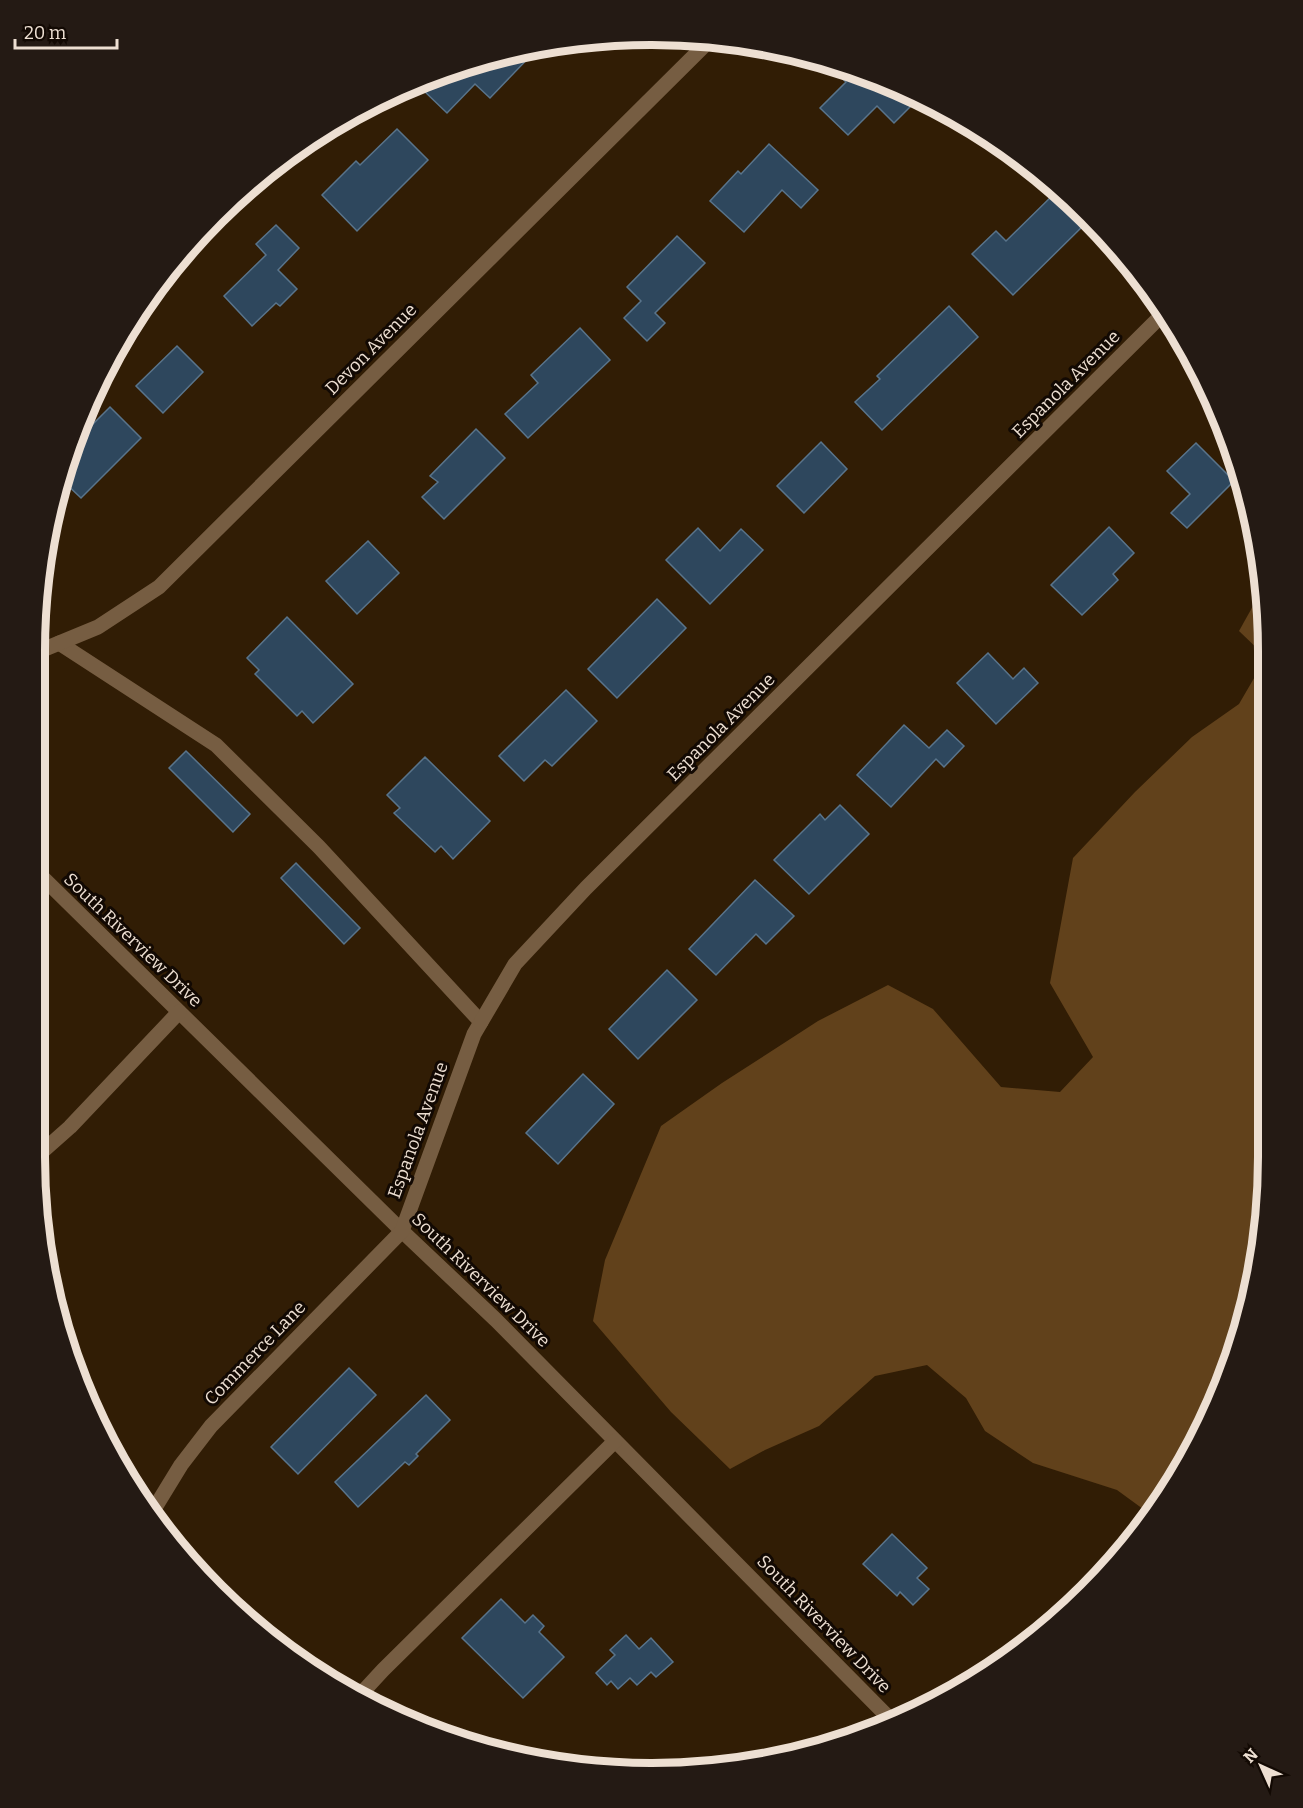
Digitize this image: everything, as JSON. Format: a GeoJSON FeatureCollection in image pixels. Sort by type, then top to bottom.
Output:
{"type":"FeatureCollection","features":[{"type":"Feature","properties":{"kind":"street","name":"Devon Avenue"},"geometry":{"type":"LineString","coordinates":[[45,649],[98,627],[159,587],[703,47]]}},
{"type":"Feature","properties":{"kind":"street","name":"Espanola Avenue"},"geometry":{"type":"LineString","coordinates":[[402,1231],[474,1034],[515,964],[586,888],[1158,319]]}},
{"type":"Feature","properties":{"kind":"street"},"geometry":{"type":"LineString","coordinates":[[59,643],[216,745],[319,847],[481,1022]]}},
{"type":"Feature","properties":{"kind":"street","name":"South Riverview Drive"},"geometry":{"type":"LineString","coordinates":[[45,881],[402,1231],[496,1320],[887,1716]]}},
{"type":"Feature","properties":{"kind":"street"},"geometry":{"type":"LineString","coordinates":[[45,1149],[70,1127],[179,1012]]}},
{"type":"Feature","properties":{"kind":"street","name":"Commerce Lane"},"geometry":{"type":"LineString","coordinates":[[156,1506],[181,1465],[211,1426],[402,1231]]}},
{"type":"Feature","properties":{"kind":"street"},"geometry":{"type":"LineString","coordinates":[[364,1690],[615,1440]]}},
{"type":"Feature","properties":{"kind":"shaded area"},"geometry":{"type":"Polygon","coordinates":[[[1256,601],[1258,649],[1239,631],[1256,601]]]}},
{"type":"Feature","properties":{"kind":"shaded area"},"geometry":{"type":"Polygon","coordinates":[[[1258,671],[1258,1156],[1253,1236],[1237,1313],[1212,1389],[1177,1460],[1156,1493],[1144,1510],[1117,1490],[1033,1463],[985,1431],[966,1398],[927,1365],[875,1376],[819,1426],[765,1450],[730,1469],[671,1412],[593,1321],[605,1260],[661,1126],[722,1083],[818,1021],[888,985],[933,1009],[1001,1087],[1060,1092],[1093,1057],[1050,983],[1073,858],[1135,792],[1192,737],[1239,704],[1258,671]]]}},
{"type":"Feature","properties":{"kind":"building"},"geometry":{"type":"Polygon","coordinates":[[[528,58],[490,98],[475,84],[447,113],[423,90],[457,77],[528,58]]]}},
{"type":"Feature","properties":{"kind":"building"},"geometry":{"type":"Polygon","coordinates":[[[838,75],[884,91],[913,104],[894,123],[877,106],[848,135],[820,108],[846,82],[838,75]]]}},
{"type":"Feature","properties":{"kind":"building"},"geometry":{"type":"Polygon","coordinates":[[[397,129],[428,160],[357,231],[322,195],[356,161],[360,165],[397,129]]]}},
{"type":"Feature","properties":{"kind":"building"},"geometry":{"type":"Polygon","coordinates":[[[769,144],[818,190],[801,208],[782,190],[744,232],[710,201],[738,171],[741,174],[769,144]]]}},
{"type":"Feature","properties":{"kind":"building"},"geometry":{"type":"Polygon","coordinates":[[[1051,196],[1083,226],[1013,295],[972,254],[996,231],[1006,241],[1051,196]]]}},
{"type":"Feature","properties":{"kind":"building"},"geometry":{"type":"Polygon","coordinates":[[[276,225],[299,248],[278,270],[297,289],[280,306],[276,303],[252,326],[224,296],[266,255],[256,244],[276,225]]]}},
{"type":"Feature","properties":{"kind":"building"},"geometry":{"type":"Polygon","coordinates":[[[677,236],[705,263],[655,313],[665,323],[647,341],[624,318],[641,301],[627,287],[677,236]]]}},
{"type":"Feature","properties":{"kind":"building"},"geometry":{"type":"Polygon","coordinates":[[[949,306],[978,337],[882,430],[855,402],[880,379],[877,376],[949,306]]]}},
{"type":"Feature","properties":{"kind":"building"},"geometry":{"type":"Polygon","coordinates":[[[580,328],[610,360],[528,438],[505,414],[538,383],[531,375],[580,328]]]}},
{"type":"Feature","properties":{"kind":"building"},"geometry":{"type":"Polygon","coordinates":[[[177,346],[203,372],[163,413],[136,386],[177,346]]]}},
{"type":"Feature","properties":{"kind":"building"},"geometry":{"type":"Polygon","coordinates":[[[110,407],[141,438],[81,498],[69,486],[87,430],[110,407]]]}},
{"type":"Feature","properties":{"kind":"building"},"geometry":{"type":"Polygon","coordinates":[[[476,429],[505,458],[444,519],[422,497],[438,482],[430,476],[476,429]]]}},
{"type":"Feature","properties":{"kind":"building"},"geometry":{"type":"Polygon","coordinates":[[[821,442],[847,469],[804,513],[777,486],[821,442]]]}},
{"type":"Feature","properties":{"kind":"building"},"geometry":{"type":"Polygon","coordinates":[[[1196,443],[1233,482],[1187,528],[1171,513],[1190,494],[1167,471],[1196,443]]]}},
{"type":"Feature","properties":{"kind":"building"},"geometry":{"type":"Polygon","coordinates":[[[1109,527],[1134,553],[1113,574],[1118,580],[1082,615],[1051,585],[1109,527]]]}},
{"type":"Feature","properties":{"kind":"building"},"geometry":{"type":"Polygon","coordinates":[[[698,528],[720,551],[741,529],[763,550],[710,604],[666,560],[698,528]]]}},
{"type":"Feature","properties":{"kind":"building"},"geometry":{"type":"Polygon","coordinates":[[[368,541],[399,573],[357,614],[326,581],[368,541]]]}},
{"type":"Feature","properties":{"kind":"building"},"geometry":{"type":"Polygon","coordinates":[[[657,599],[686,628],[617,698],[588,669],[657,599]]]}},
{"type":"Feature","properties":{"kind":"building"},"geometry":{"type":"Polygon","coordinates":[[[287,617],[353,684],[313,723],[302,711],[297,716],[255,674],[259,670],[247,658],[287,617]]]}},
{"type":"Feature","properties":{"kind":"building"},"geometry":{"type":"Polygon","coordinates":[[[988,653],[1013,679],[1024,668],[1038,683],[996,724],[957,683],[988,653]]]}},
{"type":"Feature","properties":{"kind":"building"},"geometry":{"type":"Polygon","coordinates":[[[566,690],[597,721],[552,766],[545,760],[524,781],[499,756],[566,690]]]}},
{"type":"Feature","properties":{"kind":"building"},"geometry":{"type":"Polygon","coordinates":[[[904,725],[929,748],[947,730],[964,746],[944,767],[936,759],[891,807],[857,775],[904,725]]]}},
{"type":"Feature","properties":{"kind":"building"},"geometry":{"type":"Polygon","coordinates":[[[186,751],[250,814],[233,832],[169,768],[186,751]]]}},
{"type":"Feature","properties":{"kind":"building"},"geometry":{"type":"Polygon","coordinates":[[[425,757],[490,821],[453,859],[441,846],[435,852],[394,813],[400,808],[387,795],[425,757]]]}},
{"type":"Feature","properties":{"kind":"building"},"geometry":{"type":"Polygon","coordinates":[[[840,805],[869,834],[809,894],[774,860],[820,814],[825,820],[840,805]]]}},
{"type":"Feature","properties":{"kind":"building"},"geometry":{"type":"Polygon","coordinates":[[[296,863],[360,928],[344,944],[281,878],[296,863]]]}},
{"type":"Feature","properties":{"kind":"building"},"geometry":{"type":"Polygon","coordinates":[[[755,880],[794,916],[766,944],[756,934],[716,975],[689,949],[755,880]]]}},
{"type":"Feature","properties":{"kind":"building"},"geometry":{"type":"Polygon","coordinates":[[[667,970],[697,1000],[638,1059],[609,1029],[667,970]]]}},
{"type":"Feature","properties":{"kind":"building"},"geometry":{"type":"Polygon","coordinates":[[[583,1074],[614,1104],[558,1164],[526,1133],[583,1074]]]}},
{"type":"Feature","properties":{"kind":"building"},"geometry":{"type":"Polygon","coordinates":[[[349,1368],[376,1395],[298,1474],[271,1447],[349,1368]]]}},
{"type":"Feature","properties":{"kind":"building"},"geometry":{"type":"Polygon","coordinates":[[[426,1395],[450,1420],[416,1454],[418,1456],[409,1465],[405,1462],[358,1507],[335,1482],[426,1395]]]}},
{"type":"Feature","properties":{"kind":"building"},"geometry":{"type":"Polygon","coordinates":[[[892,1534],[927,1568],[917,1578],[929,1589],[913,1605],[900,1592],[897,1596],[863,1564],[892,1534]]]}},
{"type":"Feature","properties":{"kind":"building"},"geometry":{"type":"Polygon","coordinates":[[[501,1599],[525,1623],[533,1615],[544,1626],[539,1632],[564,1657],[523,1698],[462,1638],[501,1599]]]}},
{"type":"Feature","properties":{"kind":"building"},"geometry":{"type":"Polygon","coordinates":[[[626,1635],[639,1649],[651,1638],[673,1662],[656,1677],[651,1672],[637,1685],[630,1678],[618,1689],[611,1681],[607,1685],[596,1673],[615,1655],[610,1650],[626,1635]]]}}]}
